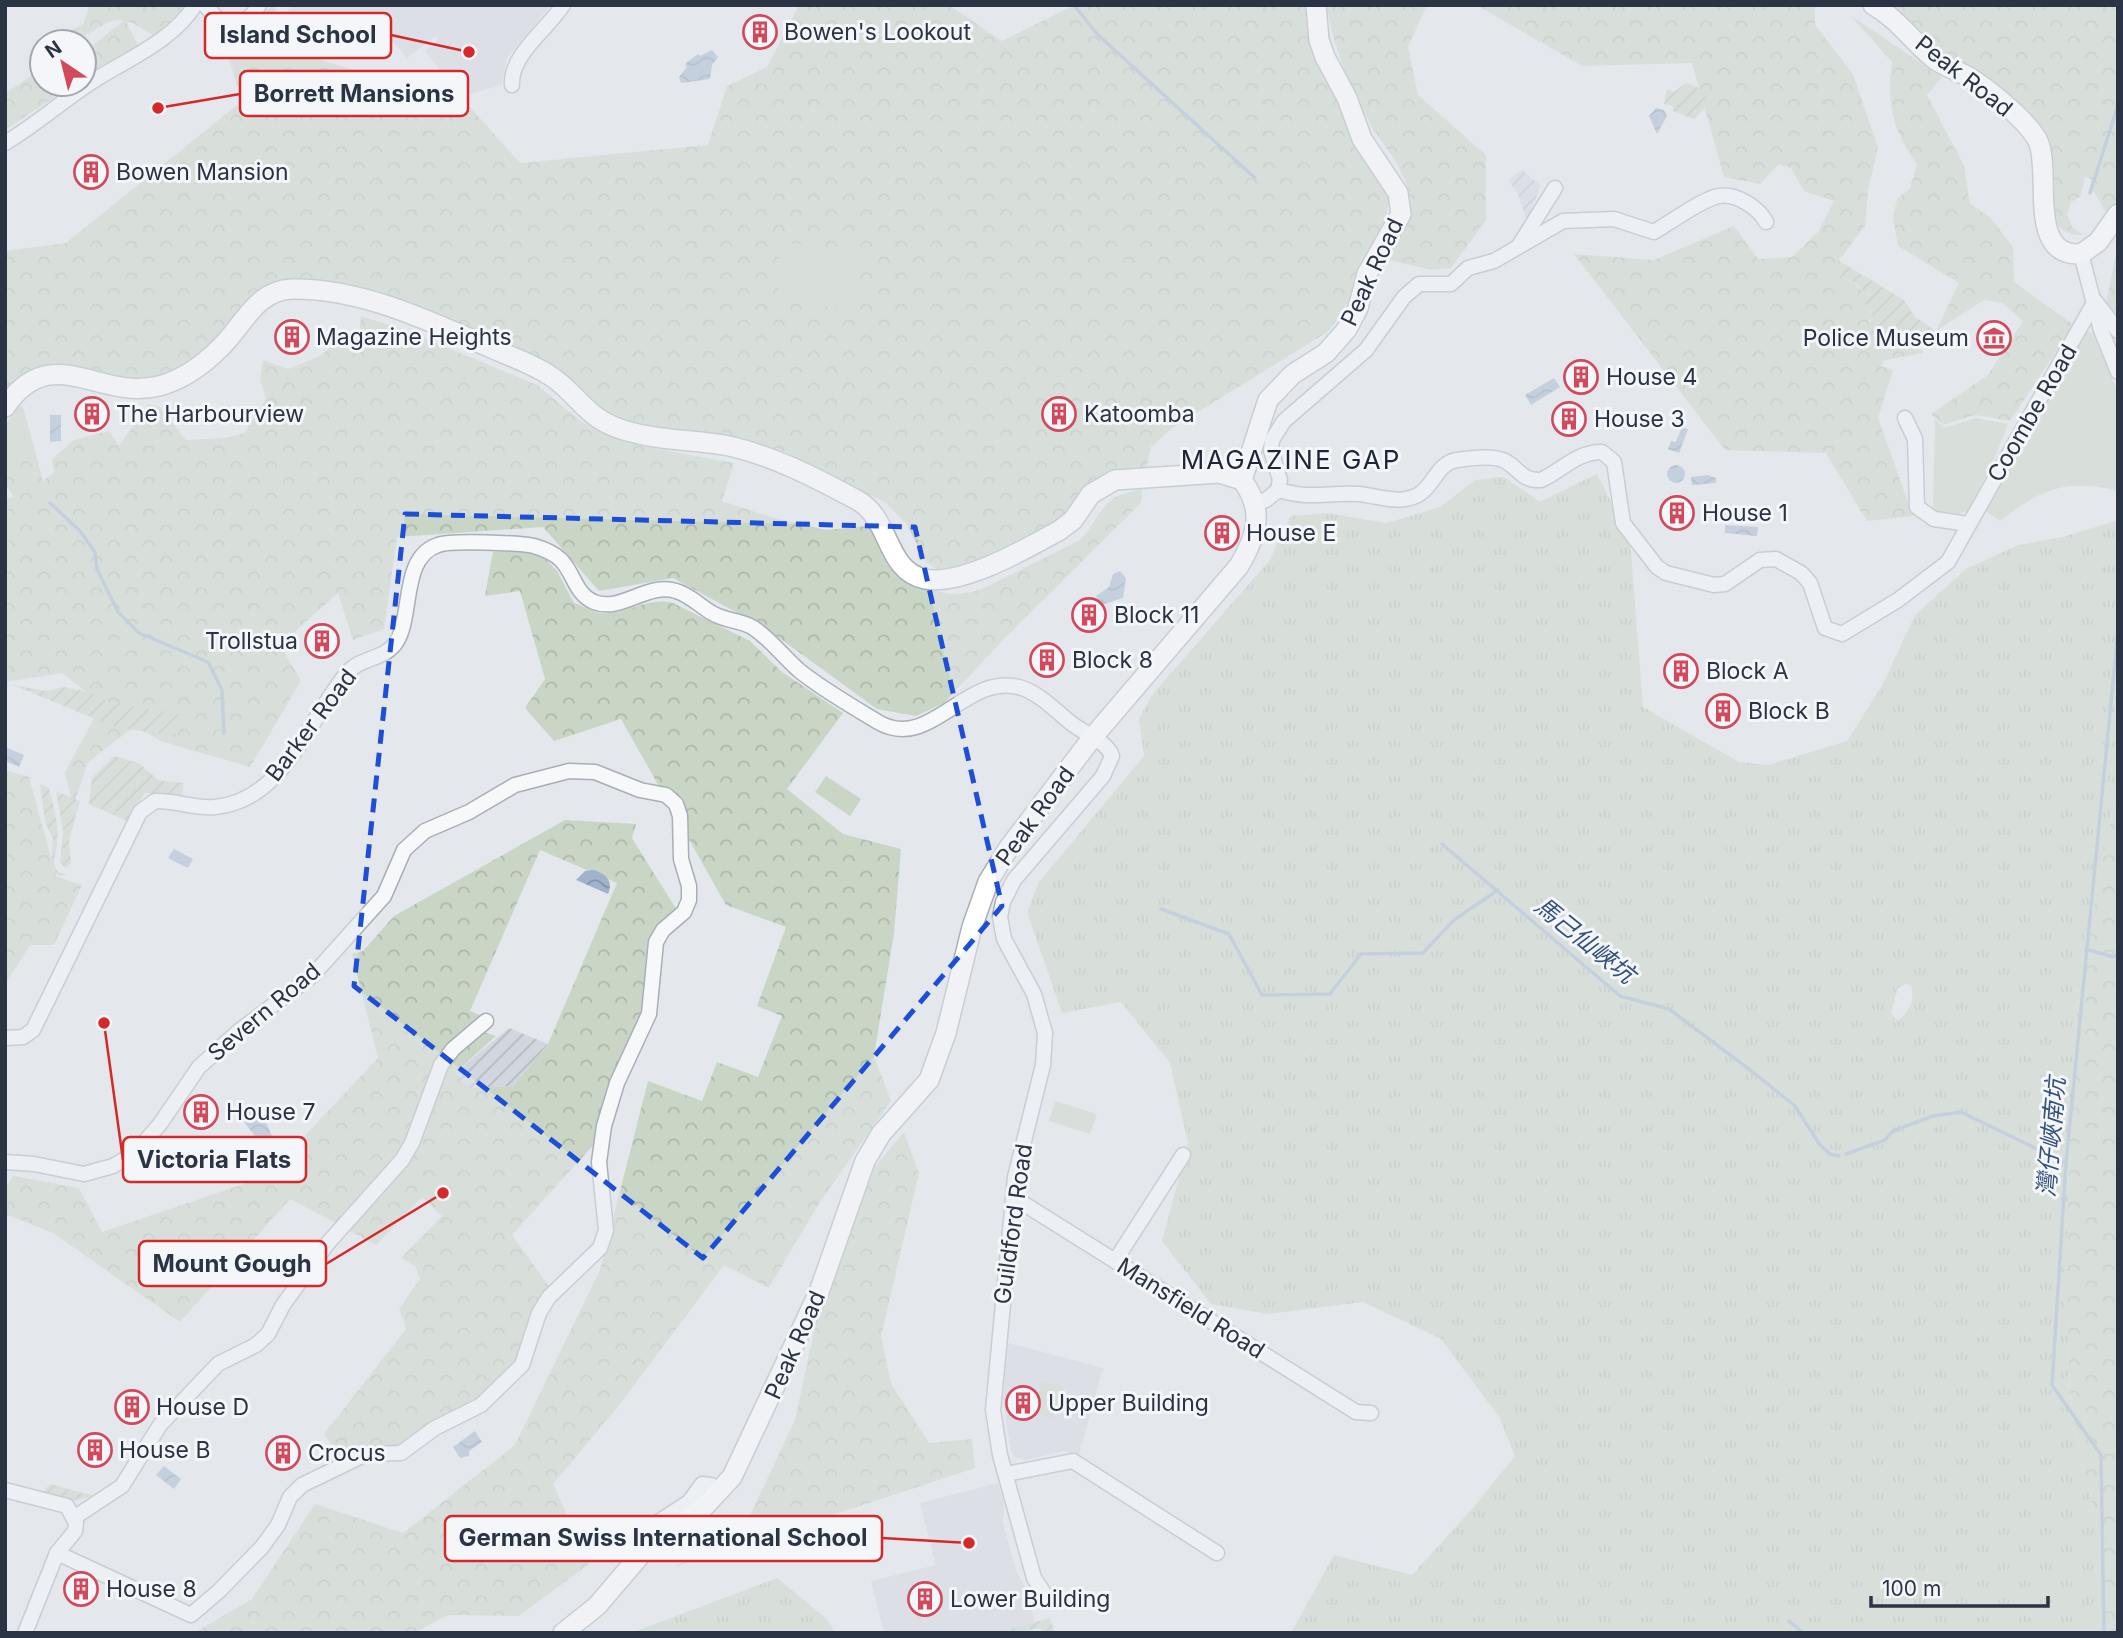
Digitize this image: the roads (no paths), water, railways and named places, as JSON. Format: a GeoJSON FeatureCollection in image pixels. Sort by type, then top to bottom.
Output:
{"type":"FeatureCollection","features":[{"type":"Feature","properties":{"kind":"main road","name":"Peak Road"},"geometry":{"type":"LineString","coordinates":[[1242,480],[1268,400],[1293,374],[1332,348],[1347,329],[1358,308],[1367,274],[1401,214],[1398,193],[1359,134],[1347,98],[1321,48],[1316,5]]}},
{"type":"Feature","properties":{"kind":"main road","name":"Peak Road"},"geometry":{"type":"LineString","coordinates":[[1873,5],[1897,21],[1936,61],[1970,78],[2032,132],[2044,166],[2043,223],[2053,241],[2068,252],[2081,254]]}},
{"type":"Feature","properties":{"kind":"main road"},"geometry":{"type":"LineString","coordinates":[[2081,254],[2097,244],[2118,214]]}},
{"type":"Feature","properties":{"kind":"main road"},"geometry":{"type":"LineString","coordinates":[[5,407],[26,384],[53,373],[75,374],[128,390],[169,383],[210,358],[262,299],[279,291],[301,289],[379,303],[419,316],[545,372],[591,414],[617,428],[731,447],[786,464],[866,505],[883,527],[897,560],[908,571],[923,579],[942,580],[963,576],[1053,534],[1073,520],[1091,494],[1110,482],[1202,474],[1228,475],[1242,480],[1256,503]]}},
{"type":"Feature","properties":{"kind":"main road"},"geometry":{"type":"LineString","coordinates":[[1202,474],[1232,463],[1254,443]]}},
{"type":"Feature","properties":{"kind":"main road","name":"Peak Road"},"geometry":{"type":"LineString","coordinates":[[563,1633],[597,1606],[643,1552],[721,1492],[748,1450],[819,1292],[865,1161],[881,1134],[929,1080],[946,1033],[972,926],[988,882],[1008,849],[1092,738],[1239,566],[1253,542],[1257,525],[1256,503]]}},
{"type":"Feature","properties":{"kind":"street"},"geometry":{"type":"LineString","coordinates":[[5,143],[92,82],[150,48],[203,7],[222,24],[240,24],[252,17],[259,5]]}},
{"type":"Feature","properties":{"kind":"street"},"geometry":{"type":"LineString","coordinates":[[512,85],[513,71],[519,57],[550,26],[564,5]]}},
{"type":"Feature","properties":{"kind":"street"},"geometry":{"type":"LineString","coordinates":[[1517,248],[1555,188]]}},
{"type":"Feature","properties":{"kind":"street"},"geometry":{"type":"LineString","coordinates":[[1256,503],[1266,500],[1278,490],[1280,480],[1271,450],[1277,430],[1366,350],[1404,297],[1419,284],[1451,284],[1468,268],[1494,261],[1542,230],[1563,221],[1614,219],[1654,232],[1720,196],[1736,198],[1760,212],[1766,222]]}},
{"type":"Feature","properties":{"kind":"street"},"geometry":{"type":"LineString","coordinates":[[2081,254],[2101,330],[2118,372]]}},
{"type":"Feature","properties":{"kind":"street"},"geometry":{"type":"LineString","coordinates":[[2095,301],[2118,331]]}},
{"type":"Feature","properties":{"kind":"street","name":"Coombe Road"},"geometry":{"type":"LineString","coordinates":[[1278,490],[1315,498],[1349,494],[1400,500],[1420,494],[1441,468],[1456,460],[1497,458],[1508,463],[1524,478],[1541,480],[1575,458],[1602,452],[1614,462],[1623,523],[1657,567],[1674,577],[1714,585],[1736,579],[1760,561],[1784,562],[1810,583],[1821,623],[1835,634],[1848,632],[1948,562],[2095,301]]}},
{"type":"Feature","properties":{"kind":"street"},"geometry":{"type":"LineString","coordinates":[[1905,418],[1915,439],[1917,507],[1934,519],[1968,524]]}},
{"type":"Feature","properties":{"kind":"street","name":"Barker Road"},"geometry":{"type":"LineString","coordinates":[[5,1038],[23,1037],[33,1030],[140,812],[155,801],[206,807],[226,805],[264,787],[310,729],[351,668],[395,645],[401,631],[414,572],[426,552],[440,544],[541,548],[559,558],[580,592],[599,603],[613,603],[652,590],[676,591],[717,616],[753,628],[811,679],[895,729],[918,728],[978,691],[1005,685],[1035,694],[1092,738]]}},
{"type":"Feature","properties":{"kind":"street","name":"Guildford Road"},"geometry":{"type":"LineString","coordinates":[[1044,1593],[1034,1578],[995,1430],[994,1391],[1013,1197],[1018,1160],[1041,1076],[1045,1044],[1038,1004],[1004,939],[1001,909],[1014,880],[1108,769],[1111,751],[1092,738]]}},
{"type":"Feature","properties":{"kind":"street","name":"Severn Road"},"geometry":{"type":"LineString","coordinates":[[5,1163],[34,1164],[84,1174],[113,1166],[129,1157],[145,1143],[199,1067],[240,1030],[303,985],[387,892],[404,850],[415,838],[520,783],[563,772],[590,771],[640,790],[666,794],[676,804],[680,816],[681,859],[689,886],[689,900],[684,912],[663,930],[656,942],[649,1014],[617,1083],[604,1126],[599,1162],[606,1217],[604,1239],[597,1252],[554,1292],[542,1308],[522,1365],[481,1405],[440,1425],[398,1454],[366,1454],[302,1485],[290,1497],[280,1521],[267,1541],[219,1591],[191,1615],[57,1553]]}},
{"type":"Feature","properties":{"kind":"street"},"geometry":{"type":"LineString","coordinates":[[75,1517],[122,1486],[160,1425],[218,1364],[257,1345],[268,1334],[283,1305],[328,1243],[402,1160],[441,1065],[453,1049],[486,1021]]}},
{"type":"Feature","properties":{"kind":"street"},"geometry":{"type":"LineString","coordinates":[[1115,1261],[1183,1155]]}},
{"type":"Feature","properties":{"kind":"street","name":"Mansfield Road"},"geometry":{"type":"LineString","coordinates":[[1013,1197],[1356,1412],[1371,1413]]}},
{"type":"Feature","properties":{"kind":"street"},"geometry":{"type":"LineString","coordinates":[[1006,1474],[1073,1461],[1217,1553]]}},
{"type":"Feature","properties":{"kind":"street"},"geometry":{"type":"LineString","coordinates":[[632,1539],[689,1502],[702,1484],[711,1485],[721,1492]]}},
{"type":"Feature","properties":{"kind":"street"},"geometry":{"type":"LineString","coordinates":[[5,1490],[62,1504],[75,1517],[75,1531],[57,1553],[25,1633]]}},
{"type":"Feature","properties":{"kind":"water"},"geometry":{"type":"Polygon","coordinates":[[[712,50],[718,57],[712,65],[710,79],[681,83],[679,77],[687,67],[685,64],[698,54],[700,56],[712,50]]]}},
{"type":"Feature","properties":{"kind":"water"},"geometry":{"type":"Polygon","coordinates":[[[1656,108],[1664,110],[1667,116],[1657,134],[1649,116],[1656,108]]]}},
{"type":"Feature","properties":{"kind":"water"},"geometry":{"type":"Polygon","coordinates":[[[1554,378],[1560,387],[1531,405],[1525,395],[1554,378]]]}},
{"type":"Feature","properties":{"kind":"water"},"geometry":{"type":"Polygon","coordinates":[[[50,415],[61,415],[61,441],[50,442],[50,415]]]}},
{"type":"Feature","properties":{"kind":"water"},"geometry":{"type":"Polygon","coordinates":[[[1682,427],[1688,429],[1679,453],[1668,449],[1671,441],[1676,442],[1682,427]]]}},
{"type":"Feature","properties":{"kind":"water"},"geometry":{"type":"Polygon","coordinates":[[[1676,465],[1682,468],[1685,474],[1682,480],[1676,483],[1670,480],[1667,474],[1670,468],[1676,465]]]}},
{"type":"Feature","properties":{"kind":"water"},"geometry":{"type":"Polygon","coordinates":[[[1708,475],[1716,478],[1716,483],[1692,485],[1691,477],[1708,475]]]}},
{"type":"Feature","properties":{"kind":"water"},"geometry":{"type":"Polygon","coordinates":[[[1725,525],[1758,527],[1757,536],[1725,533],[1725,525]]]}},
{"type":"Feature","properties":{"kind":"water"},"geometry":{"type":"Polygon","coordinates":[[[1120,571],[1126,578],[1123,598],[1101,605],[1096,596],[1109,587],[1113,574],[1120,571]]]}},
{"type":"Feature","properties":{"kind":"water"},"geometry":{"type":"Polygon","coordinates":[[[5,747],[24,755],[19,767],[5,761],[5,747]]]}},
{"type":"Feature","properties":{"kind":"water"},"geometry":{"type":"Polygon","coordinates":[[[174,849],[193,859],[188,868],[168,858],[174,849]]]}},
{"type":"Feature","properties":{"kind":"water"},"geometry":{"type":"Polygon","coordinates":[[[593,870],[609,881],[608,894],[576,880],[585,871],[593,870]]]}},
{"type":"Feature","properties":{"kind":"water"},"geometry":{"type":"Polygon","coordinates":[[[247,1106],[260,1123],[265,1120],[275,1143],[266,1150],[237,1113],[247,1106]]]}},
{"type":"Feature","properties":{"kind":"water"},"geometry":{"type":"Polygon","coordinates":[[[475,1431],[482,1442],[469,1451],[469,1456],[460,1458],[453,1447],[475,1431]]]}},
{"type":"Feature","properties":{"kind":"water"},"geometry":{"type":"Polygon","coordinates":[[[164,1466],[181,1479],[174,1489],[156,1475],[164,1466]]]}},
{"type":"Feature","properties":{"kind":"waterway"},"geometry":{"type":"LineString","coordinates":[[1074,5],[1097,34],[1255,178]]}},
{"type":"Feature","properties":{"kind":"waterway"},"geometry":{"type":"LineString","coordinates":[[2090,193],[2118,105]]}},
{"type":"Feature","properties":{"kind":"waterway"},"geometry":{"type":"LineString","coordinates":[[50,503],[80,531],[95,552],[97,569],[118,612],[139,633],[208,662],[222,690],[224,733]]}},
{"type":"Feature","properties":{"kind":"waterway","name":"灣仔峽南坑"},"geometry":{"type":"LineString","coordinates":[[2104,1633],[2101,1455],[2052,1385],[2066,1163],[2118,631]]}},
{"type":"Feature","properties":{"kind":"waterway","name":"馬己仙峽坑"},"geometry":{"type":"LineString","coordinates":[[1442,844],[1620,996],[1669,1009],[1754,1073],[1795,1106],[1820,1145],[1830,1154],[1839,1156]]}},
{"type":"Feature","properties":{"kind":"waterway"},"geometry":{"type":"LineString","coordinates":[[1161,909],[1229,934],[1262,995],[1330,994],[1361,954],[1423,953],[1454,920],[1498,890]]}},
{"type":"Feature","properties":{"kind":"waterway"},"geometry":{"type":"LineString","coordinates":[[2086,949],[2113,957],[2118,954]]}},
{"type":"Feature","properties":{"kind":"waterway","name":"馬己仙峽坑"},"geometry":{"type":"LineString","coordinates":[[1846,1154],[1885,1140],[1893,1131],[1933,1116],[1961,1112],[2066,1163]]}},
{"type":"Feature","properties":{"kind":"waterway"},"geometry":{"type":"LineString","coordinates":[[1789,1621],[1803,1633]]}},
{"type":"Feature","properties":{"kind":"waterway"},"geometry":{"type":"LineString","coordinates":[[2111,1633],[2118,1629]]}},
{"type":"Feature","properties":{"kind":"place","name":"Bowen's Lookout"},"geometry":{"type":"Point","coordinates":[760,32]}},
{"type":"Feature","properties":{"kind":"place","name":"Island School"},"geometry":{"type":"Point","coordinates":[469,52]}},
{"type":"Feature","properties":{"kind":"place","name":"Borrett Mansions"},"geometry":{"type":"Point","coordinates":[158,108]}},
{"type":"Feature","properties":{"kind":"place","name":"Bowen Mansion"},"geometry":{"type":"Point","coordinates":[91,172]}},
{"type":"Feature","properties":{"kind":"place","name":"Magazine Heights"},"geometry":{"type":"Point","coordinates":[292,337]}},
{"type":"Feature","properties":{"kind":"place","name":"Police Museum"},"geometry":{"type":"Point","coordinates":[1994,338]}},
{"type":"Feature","properties":{"kind":"place","name":"House 4"},"geometry":{"type":"Point","coordinates":[1581,377]}},
{"type":"Feature","properties":{"kind":"place","name":"The Harbourview"},"geometry":{"type":"Point","coordinates":[92,414]}},
{"type":"Feature","properties":{"kind":"place","name":"Katoomba"},"geometry":{"type":"Point","coordinates":[1059,414]}},
{"type":"Feature","properties":{"kind":"place","name":"House 3"},"geometry":{"type":"Point","coordinates":[1569,419]}},
{"type":"Feature","properties":{"kind":"place","name":"House 1"},"geometry":{"type":"Point","coordinates":[1677,513]}},
{"type":"Feature","properties":{"kind":"place","name":"House E"},"geometry":{"type":"Point","coordinates":[1222,533]}},
{"type":"Feature","properties":{"kind":"place","name":"Block 11"},"geometry":{"type":"Point","coordinates":[1089,615]}},
{"type":"Feature","properties":{"kind":"place","name":"Trollstua"},"geometry":{"type":"Point","coordinates":[322,641]}},
{"type":"Feature","properties":{"kind":"place","name":"Block 8"},"geometry":{"type":"Point","coordinates":[1047,660]}},
{"type":"Feature","properties":{"kind":"place","name":"Block A"},"geometry":{"type":"Point","coordinates":[1681,671]}},
{"type":"Feature","properties":{"kind":"place","name":"Block B"},"geometry":{"type":"Point","coordinates":[1723,711]}},
{"type":"Feature","properties":{"kind":"place","name":"Victoria Flats"},"geometry":{"type":"Point","coordinates":[104,1023]}},
{"type":"Feature","properties":{"kind":"place","name":"House 7"},"geometry":{"type":"Point","coordinates":[201,1112]}},
{"type":"Feature","properties":{"kind":"place","name":"Mount Gough"},"geometry":{"type":"Point","coordinates":[443,1193]}},
{"type":"Feature","properties":{"kind":"place","name":"Upper Building"},"geometry":{"type":"Point","coordinates":[1023,1403]}},
{"type":"Feature","properties":{"kind":"place","name":"House D"},"geometry":{"type":"Point","coordinates":[132,1407]}},
{"type":"Feature","properties":{"kind":"place","name":"House B"},"geometry":{"type":"Point","coordinates":[95,1450]}},
{"type":"Feature","properties":{"kind":"place","name":"Crocus"},"geometry":{"type":"Point","coordinates":[283,1453]}},
{"type":"Feature","properties":{"kind":"place","name":"German Swiss International School"},"geometry":{"type":"Point","coordinates":[969,1543]}},
{"type":"Feature","properties":{"kind":"place","name":"House 8"},"geometry":{"type":"Point","coordinates":[81,1589]}},
{"type":"Feature","properties":{"kind":"place","name":"Lower Building"},"geometry":{"type":"Point","coordinates":[925,1599]}},
{"type":"Feature","properties":{"kind":"district","name":"MAGAZINE GAP"},"geometry":{"type":"Point","coordinates":[1291,459]}}]}
